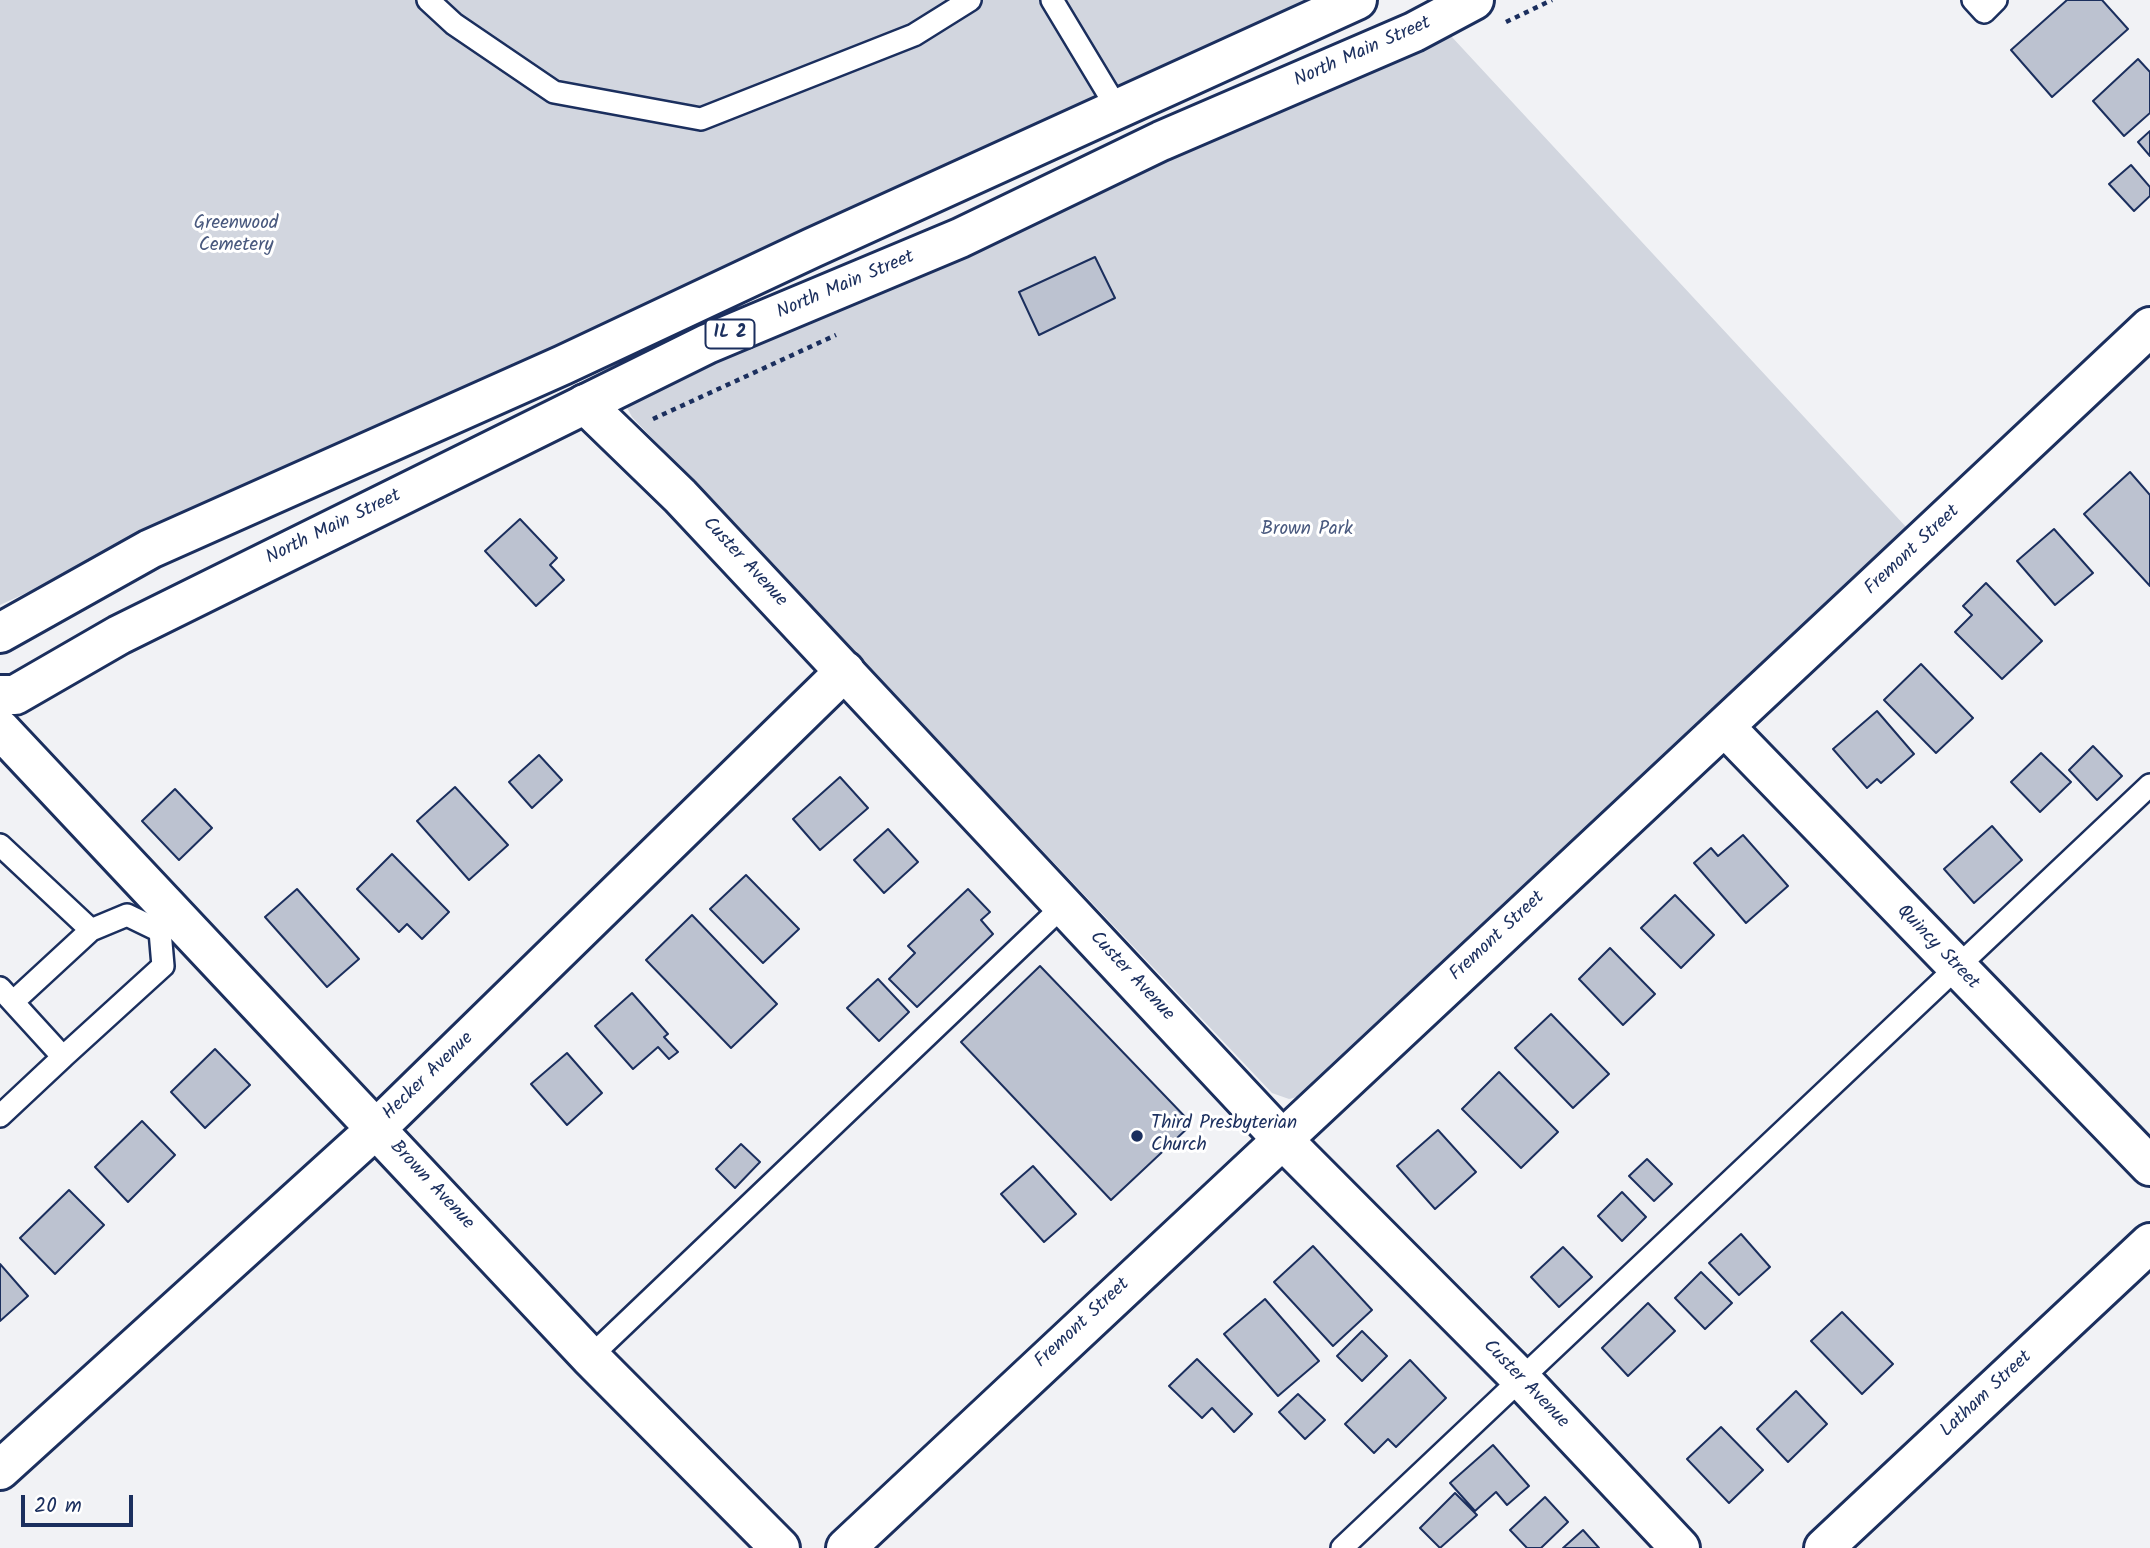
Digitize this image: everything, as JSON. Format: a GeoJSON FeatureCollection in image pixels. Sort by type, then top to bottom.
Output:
{"type":"FeatureCollection","features":[{"type":"Feature","properties":{"kind":"street","name":"IL 2"},"geometry":{"type":"LineString","coordinates":[[0,633],[150,549],[563,365],[1117,108],[1357,0]]}},
{"type":"Feature","properties":{"kind":"street","name":"North Main Street"},"geometry":{"type":"LineString","coordinates":[[0,695],[15,695],[119,635],[706,344],[960,238],[1161,141],[1414,33],[1486,13]]}},
{"type":"Feature","properties":{"kind":"street","name":"Fremont Street"},"geometry":{"type":"LineString","coordinates":[[846,1548],[1280,1137],[1726,728],[2150,327]]}},
{"type":"Feature","properties":{"kind":"street","name":"Custer Avenue"},"geometry":{"type":"LineString","coordinates":[[585,404],[845,671],[1280,1137],[1521,1379],[1680,1548]]}},
{"type":"Feature","properties":{"kind":"street","name":"Hecker Avenue"},"geometry":{"type":"LineString","coordinates":[[0,1470],[376,1128],[845,671]]}},
{"type":"Feature","properties":{"kind":"street","name":"Quincy Street"},"geometry":{"type":"LineString","coordinates":[[1726,728],[2150,1166]]}},
{"type":"Feature","properties":{"kind":"street","name":"Brown Avenue"},"geometry":{"type":"LineString","coordinates":[[0,729],[168,923],[376,1128],[590,1357],[780,1548]]}},
{"type":"Feature","properties":{"kind":"street","name":"Latham Street"},"geometry":{"type":"LineString","coordinates":[[1824,1548],[2150,1243]]}},
{"type":"Feature","properties":{"kind":"lane"},"geometry":{"type":"LineString","coordinates":[[428,0],[454,24],[554,92],[701,119],[914,35],[970,0]]}},
{"type":"Feature","properties":{"kind":"lane"},"geometry":{"type":"LineString","coordinates":[[1052,0],[1117,108]]}},
{"type":"Feature","properties":{"kind":"lane"},"geometry":{"type":"LineString","coordinates":[[1973,0],[1984,12],[1996,0]]}},
{"type":"Feature","properties":{"kind":"lane"},"geometry":{"type":"LineString","coordinates":[[1342,1548],[2150,785]]}},
{"type":"Feature","properties":{"kind":"lane"},"geometry":{"type":"LineString","coordinates":[[0,845],[91,930]]}},
{"type":"Feature","properties":{"kind":"lane"},"geometry":{"type":"LineString","coordinates":[[590,1357],[1064,905]]}},
{"type":"Feature","properties":{"kind":"lane"},"geometry":{"type":"LineString","coordinates":[[0,1116],[163,966],[168,923],[127,915],[91,930],[7,995],[63,1057]]}},
{"type":"Feature","properties":{"kind":"path"},"geometry":{"type":"LineString","coordinates":[[1486,13],[1552,0]]}},
{"type":"Feature","properties":{"kind":"path"},"geometry":{"type":"LineString","coordinates":[[618,435],[844,331]]}},
{"type":"Feature","properties":{"kind":"green space","name":"Greenwood Cemetery"},"geometry":{"type":"Polygon","coordinates":[[[0,0],[1312,0],[0,605],[0,0]]]}},
{"type":"Feature","properties":{"kind":"green space","name":"Brown Park"},"geometry":{"type":"Polygon","coordinates":[[[1438,22],[1907,528],[1307,1095],[1289,1099],[1272,1093],[632,417],[623,400],[1438,22]]]}},
{"type":"Feature","properties":{"kind":"building"},"geometry":{"type":"Polygon","coordinates":[[[2067,0],[2102,0],[2128,29],[2052,97],[2011,50],[2067,0]]]}},
{"type":"Feature","properties":{"kind":"building"},"geometry":{"type":"Polygon","coordinates":[[[2138,59],[2150,72],[2150,113],[2124,136],[2093,101],[2138,59]]]}},
{"type":"Feature","properties":{"kind":"building"},"geometry":{"type":"Polygon","coordinates":[[[2150,131],[2150,156],[2138,142],[2150,131]]]}},
{"type":"Feature","properties":{"kind":"building"},"geometry":{"type":"Polygon","coordinates":[[[2131,165],[2150,187],[2150,196],[2134,211],[2109,184],[2131,165]]]}},
{"type":"Feature","properties":{"kind":"building"},"geometry":{"type":"Polygon","coordinates":[[[1095,257],[1115,298],[1039,335],[1019,292],[1095,257]]]}},
{"type":"Feature","properties":{"kind":"building"},"geometry":{"type":"Polygon","coordinates":[[[2130,472],[2150,495],[2150,586],[2084,514],[2130,472]]]}},
{"type":"Feature","properties":{"kind":"building"},"geometry":{"type":"Polygon","coordinates":[[[520,519],[557,558],[550,565],[564,580],[536,606],[485,551],[520,519]]]}},
{"type":"Feature","properties":{"kind":"building"},"geometry":{"type":"Polygon","coordinates":[[[2054,529],[2093,573],[2055,605],[2017,561],[2054,529]]]}},
{"type":"Feature","properties":{"kind":"building"},"geometry":{"type":"Polygon","coordinates":[[[1986,583],[2042,641],[2002,679],[1955,632],[1972,615],[1963,606],[1986,583]]]}},
{"type":"Feature","properties":{"kind":"building"},"geometry":{"type":"Polygon","coordinates":[[[1921,664],[1973,718],[1936,753],[1884,700],[1921,664]]]}},
{"type":"Feature","properties":{"kind":"building"},"geometry":{"type":"Polygon","coordinates":[[[1877,711],[1914,754],[1881,783],[1877,779],[1867,788],[1833,749],[1877,711]]]}},
{"type":"Feature","properties":{"kind":"building"},"geometry":{"type":"Polygon","coordinates":[[[2093,746],[2122,776],[2097,800],[2069,770],[2093,746]]]}},
{"type":"Feature","properties":{"kind":"building"},"geometry":{"type":"Polygon","coordinates":[[[2041,753],[2071,782],[2040,812],[2011,782],[2041,753]]]}},
{"type":"Feature","properties":{"kind":"building"},"geometry":{"type":"Polygon","coordinates":[[[539,755],[562,780],[532,808],[509,782],[539,755]]]}},
{"type":"Feature","properties":{"kind":"building"},"geometry":{"type":"Polygon","coordinates":[[[840,777],[868,808],[820,850],[793,819],[840,777]]]}},
{"type":"Feature","properties":{"kind":"building"},"geometry":{"type":"Polygon","coordinates":[[[455,787],[508,845],[469,880],[417,821],[455,787]]]}},
{"type":"Feature","properties":{"kind":"building"},"geometry":{"type":"Polygon","coordinates":[[[175,789],[212,828],[179,860],[142,821],[175,789]]]}},
{"type":"Feature","properties":{"kind":"building"},"geometry":{"type":"Polygon","coordinates":[[[1992,826],[2022,860],[1974,903],[1944,869],[1992,826]]]}},
{"type":"Feature","properties":{"kind":"building"},"geometry":{"type":"Polygon","coordinates":[[[888,829],[918,862],[884,893],[854,860],[888,829]]]}},
{"type":"Feature","properties":{"kind":"building"},"geometry":{"type":"Polygon","coordinates":[[[1743,835],[1788,886],[1746,923],[1694,863],[1711,848],[1718,856],[1743,835]]]}},
{"type":"Feature","properties":{"kind":"building"},"geometry":{"type":"Polygon","coordinates":[[[392,854],[449,912],[422,939],[407,924],[399,932],[357,889],[392,854]]]}},
{"type":"Feature","properties":{"kind":"building"},"geometry":{"type":"Polygon","coordinates":[[[746,875],[799,929],[763,963],[710,909],[746,875]]]}},
{"type":"Feature","properties":{"kind":"building"},"geometry":{"type":"Polygon","coordinates":[[[297,889],[359,959],[327,987],[265,917],[297,889]]]}},
{"type":"Feature","properties":{"kind":"building"},"geometry":{"type":"Polygon","coordinates":[[[968,889],[990,912],[981,920],[993,934],[917,1007],[889,979],[915,953],[908,946],[968,889]]]}},
{"type":"Feature","properties":{"kind":"building"},"geometry":{"type":"Polygon","coordinates":[[[1675,895],[1714,935],[1681,968],[1641,928],[1675,895]]]}},
{"type":"Feature","properties":{"kind":"building"},"geometry":{"type":"Polygon","coordinates":[[[692,915],[777,1004],[731,1048],[646,960],[692,915]]]}},
{"type":"Feature","properties":{"kind":"building"},"geometry":{"type":"Polygon","coordinates":[[[1610,948],[1655,994],[1623,1025],[1579,979],[1610,948]]]}},
{"type":"Feature","properties":{"kind":"building","name":"Third Presbyterian Church"},"geometry":{"type":"Polygon","coordinates":[[[1040,966],[1192,1124],[1111,1200],[961,1042],[1040,966]]]}},
{"type":"Feature","properties":{"kind":"building"},"geometry":{"type":"Polygon","coordinates":[[[878,979],[909,1012],[879,1041],[847,1008],[878,979]]]}},
{"type":"Feature","properties":{"kind":"building"},"geometry":{"type":"Polygon","coordinates":[[[632,993],[668,1034],[664,1037],[678,1052],[669,1059],[658,1047],[633,1069],[595,1026],[632,993]]]}},
{"type":"Feature","properties":{"kind":"building"},"geometry":{"type":"Polygon","coordinates":[[[1551,1014],[1609,1074],[1573,1108],[1515,1048],[1551,1014]]]}},
{"type":"Feature","properties":{"kind":"building"},"geometry":{"type":"Polygon","coordinates":[[[215,1049],[250,1085],[205,1128],[171,1092],[215,1049]]]}},
{"type":"Feature","properties":{"kind":"building"},"geometry":{"type":"Polygon","coordinates":[[[567,1053],[602,1093],[567,1125],[531,1084],[567,1053]]]}},
{"type":"Feature","properties":{"kind":"building"},"geometry":{"type":"Polygon","coordinates":[[[1499,1072],[1558,1132],[1521,1168],[1462,1109],[1499,1072]]]}},
{"type":"Feature","properties":{"kind":"building"},"geometry":{"type":"Polygon","coordinates":[[[142,1121],[175,1155],[128,1202],[95,1167],[142,1121]]]}},
{"type":"Feature","properties":{"kind":"building"},"geometry":{"type":"Polygon","coordinates":[[[1438,1130],[1476,1172],[1435,1209],[1397,1166],[1438,1130]]]}},
{"type":"Feature","properties":{"kind":"building"},"geometry":{"type":"Polygon","coordinates":[[[741,1144],[760,1162],[735,1188],[716,1169],[741,1144]]]}},
{"type":"Feature","properties":{"kind":"building"},"geometry":{"type":"Polygon","coordinates":[[[1647,1159],[1672,1184],[1654,1201],[1629,1176],[1647,1159]]]}},
{"type":"Feature","properties":{"kind":"building"},"geometry":{"type":"Polygon","coordinates":[[[1033,1166],[1076,1214],[1044,1242],[1001,1194],[1033,1166]]]}},
{"type":"Feature","properties":{"kind":"building"},"geometry":{"type":"Polygon","coordinates":[[[69,1190],[104,1225],[55,1274],[20,1238],[69,1190]]]}},
{"type":"Feature","properties":{"kind":"building"},"geometry":{"type":"Polygon","coordinates":[[[1622,1192],[1646,1217],[1622,1241],[1598,1216],[1622,1192]]]}},
{"type":"Feature","properties":{"kind":"building"},"geometry":{"type":"Polygon","coordinates":[[[1741,1234],[1770,1267],[1739,1295],[1709,1263],[1741,1234]]]}},
{"type":"Feature","properties":{"kind":"building"},"geometry":{"type":"Polygon","coordinates":[[[1313,1246],[1372,1310],[1333,1346],[1274,1282],[1313,1246]]]}},
{"type":"Feature","properties":{"kind":"building"},"geometry":{"type":"Polygon","coordinates":[[[1563,1247],[1592,1277],[1559,1307],[1531,1277],[1563,1247]]]}},
{"type":"Feature","properties":{"kind":"building"},"geometry":{"type":"Polygon","coordinates":[[[0,1264],[28,1296],[0,1321],[0,1264]]]}},
{"type":"Feature","properties":{"kind":"building"},"geometry":{"type":"Polygon","coordinates":[[[1701,1272],[1732,1303],[1705,1329],[1675,1298],[1701,1272]]]}},
{"type":"Feature","properties":{"kind":"building"},"geometry":{"type":"Polygon","coordinates":[[[1265,1299],[1319,1361],[1278,1396],[1224,1334],[1265,1299]]]}},
{"type":"Feature","properties":{"kind":"building"},"geometry":{"type":"Polygon","coordinates":[[[1648,1303],[1675,1331],[1628,1376],[1602,1348],[1648,1303]]]}},
{"type":"Feature","properties":{"kind":"building"},"geometry":{"type":"Polygon","coordinates":[[[1842,1312],[1893,1364],[1862,1394],[1811,1341],[1842,1312]]]}},
{"type":"Feature","properties":{"kind":"building"},"geometry":{"type":"Polygon","coordinates":[[[1362,1331],[1387,1356],[1362,1381],[1337,1356],[1362,1331]]]}},
{"type":"Feature","properties":{"kind":"building"},"geometry":{"type":"Polygon","coordinates":[[[1197,1359],[1252,1414],[1234,1432],[1212,1408],[1202,1418],[1169,1386],[1197,1359]]]}},
{"type":"Feature","properties":{"kind":"building"},"geometry":{"type":"Polygon","coordinates":[[[1410,1360],[1446,1398],[1396,1447],[1388,1439],[1374,1453],[1345,1424],[1410,1360]]]}},
{"type":"Feature","properties":{"kind":"building"},"geometry":{"type":"Polygon","coordinates":[[[1796,1391],[1827,1424],[1788,1462],[1757,1429],[1796,1391]]]}},
{"type":"Feature","properties":{"kind":"building"},"geometry":{"type":"Polygon","coordinates":[[[1298,1394],[1325,1420],[1305,1439],[1279,1412],[1298,1394]]]}},
{"type":"Feature","properties":{"kind":"building"},"geometry":{"type":"Polygon","coordinates":[[[1721,1427],[1763,1470],[1729,1503],[1687,1459],[1721,1427]]]}},
{"type":"Feature","properties":{"kind":"building"},"geometry":{"type":"Polygon","coordinates":[[[1493,1445],[1529,1486],[1507,1505],[1496,1492],[1475,1511],[1450,1483],[1493,1445]]]}},
{"type":"Feature","properties":{"kind":"building"},"geometry":{"type":"Polygon","coordinates":[[[1455,1493],[1477,1515],[1440,1548],[1420,1528],[1455,1493]]]}},
{"type":"Feature","properties":{"kind":"building"},"geometry":{"type":"Polygon","coordinates":[[[1545,1497],[1568,1522],[1541,1548],[1527,1548],[1510,1530],[1545,1497]]]}},
{"type":"Feature","properties":{"kind":"building"},"geometry":{"type":"Polygon","coordinates":[[[1583,1530],[1599,1548],[1563,1548],[1583,1530]]]}},
{"type":"Feature","properties":{"kind":"place","name":"Third Presbyterian Church"},"geometry":{"type":"Point","coordinates":[1137,1136]}}]}
